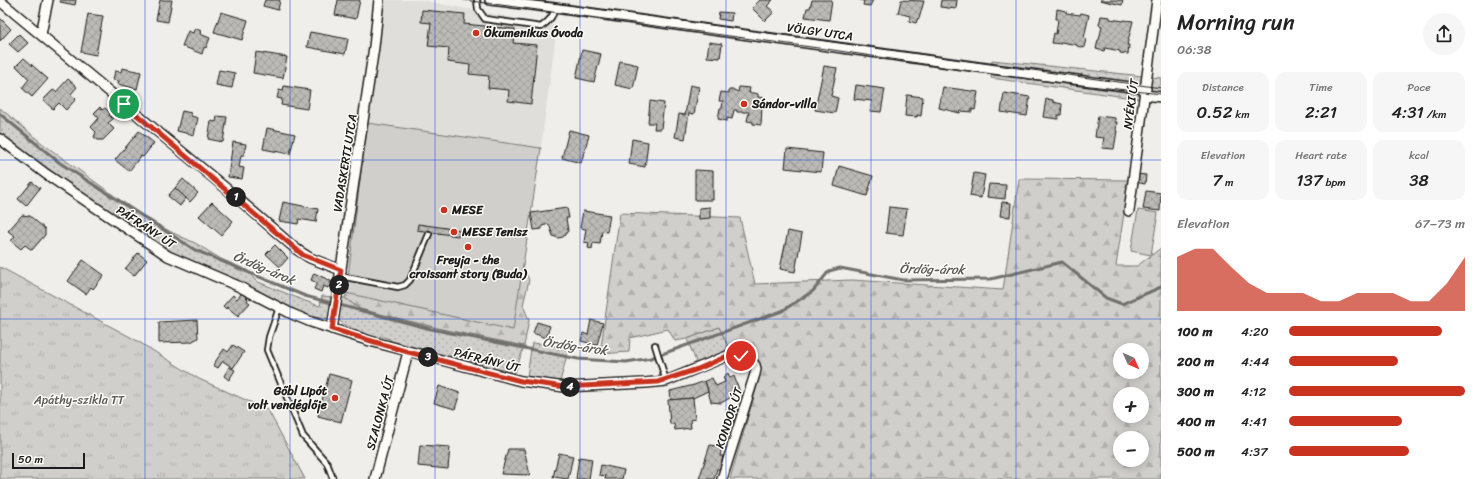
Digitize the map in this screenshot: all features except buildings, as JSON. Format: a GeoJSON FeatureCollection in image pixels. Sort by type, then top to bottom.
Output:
{"type":"FeatureCollection","features":[{"type":"Feature","properties":{"kind":"street"},"geometry":{"type":"LineString","coordinates":[[41,34],[48,0]]}},
{"type":"Feature","properties":{"kind":"street","name":"VADASKERTI UTCA"},"geometry":{"type":"LineString","coordinates":[[332,329],[374,48],[379,0]]}},
{"type":"Feature","properties":{"kind":"street","name":"VÖLGY UTCA"},"geometry":{"type":"LineString","coordinates":[[490,0],[978,67],[1145,92],[1161,97]]}},
{"type":"Feature","properties":{"kind":"street","name":"NYÉKI ÚT"},"geometry":{"type":"LineString","coordinates":[[1129,211],[1157,0]]}},
{"type":"Feature","properties":{"kind":"street"},"geometry":{"type":"LineString","coordinates":[[0,1],[222,185],[300,252],[340,273]]}},
{"type":"Feature","properties":{"kind":"street","name":"PÁFRÁNY ÚT"},"geometry":{"type":"LineString","coordinates":[[0,139],[46,174],[168,256],[238,286],[279,308],[311,322],[408,352],[521,381],[565,387],[666,381],[732,354]]}},
{"type":"Feature","properties":{"kind":"street","name":"SZALONKA ÚT"},"geometry":{"type":"LineString","coordinates":[[375,479],[408,352]]}},
{"type":"Feature","properties":{"kind":"street","name":"KONDOR ÚT"},"geometry":{"type":"LineString","coordinates":[[722,479],[756,369],[755,365],[747,358],[732,354]]}},
{"type":"Feature","properties":{"kind":"lane"},"geometry":{"type":"LineString","coordinates":[[477,0],[478,9],[485,19],[541,27],[550,19],[555,12],[555,8]]}},
{"type":"Feature","properties":{"kind":"lane"},"geometry":{"type":"LineString","coordinates":[[340,273],[398,287],[405,285],[413,276],[429,234]]}},
{"type":"Feature","properties":{"kind":"lane"},"geometry":{"type":"LineString","coordinates":[[279,308],[269,337],[267,350],[303,436],[327,463],[333,479]]}},
{"type":"Feature","properties":{"kind":"lane"},"geometry":{"type":"LineString","coordinates":[[655,345],[666,381]]}},
{"type":"Feature","properties":{"kind":"shaded area"},"geometry":{"type":"Polygon","coordinates":[[[385,0],[420,0],[557,26],[541,148],[367,123],[385,0]]]}},
{"type":"Feature","properties":{"kind":"green space"},"geometry":{"type":"Polygon","coordinates":[[[992,60],[1161,78],[1161,102],[991,78],[992,60]]]}},
{"type":"Feature","properties":{"kind":"green space"},"geometry":{"type":"Polygon","coordinates":[[[0,108],[43,144],[138,213],[171,232],[195,243],[221,259],[247,270],[256,281],[320,306],[322,296],[345,298],[360,309],[442,329],[524,346],[515,373],[432,355],[390,342],[390,339],[380,336],[378,339],[344,325],[339,320],[314,317],[290,310],[169,253],[38,162],[36,164],[0,133],[0,108]]]}},
{"type":"Feature","properties":{"kind":"green space","name":"MESE"},"geometry":{"type":"Polygon","coordinates":[[[367,123],[541,148],[513,330],[346,293],[367,123]]]}},
{"type":"Feature","properties":{"kind":"green space"},"geometry":{"type":"Polygon","coordinates":[[[1019,179],[1129,180],[1116,266],[1137,266],[1161,248],[1161,479],[730,479],[759,379],[760,369],[730,350],[719,327],[687,339],[675,341],[668,329],[630,338],[629,352],[600,354],[620,213],[740,218],[755,284],[852,280],[1003,290],[1019,179]]]}},
{"type":"Feature","properties":{"kind":"green space"},"geometry":{"type":"Polygon","coordinates":[[[1138,210],[1158,213],[1151,255],[1131,251],[1138,210]]]}},
{"type":"Feature","properties":{"kind":"green space"},"geometry":{"type":"Polygon","coordinates":[[[518,253],[529,280],[523,305],[529,320],[524,346],[442,329],[360,309],[345,298],[346,293],[518,253]]]}},
{"type":"Feature","properties":{"kind":"green space","name":"Apáthy-szikla TT"},"geometry":{"type":"Polygon","coordinates":[[[0,267],[134,339],[199,379],[268,410],[305,479],[0,479],[0,267]]]}},
{"type":"Feature","properties":{"kind":"green space"},"geometry":{"type":"Polygon","coordinates":[[[719,327],[730,350],[697,364],[687,339],[719,327]]]}},
{"type":"Feature","properties":{"kind":"green space"},"geometry":{"type":"Polygon","coordinates":[[[532,343],[569,347],[560,382],[527,376],[532,343]]]}},
{"type":"Feature","properties":{"kind":"waterway","name":"Ördög-árok"},"geometry":{"type":"LineString","coordinates":[[0,114],[60,163],[195,250],[305,296],[431,329],[578,359],[626,362],[651,358],[782,311],[813,291],[829,271],[840,268],[903,280],[991,279],[1062,262],[1106,298],[1122,304],[1161,287]]}},
{"type":"Feature","properties":{"kind":"tram line"},"geometry":{"type":"LineString","coordinates":[[464,0],[833,50],[1002,76],[1161,94]]}},
{"type":"Feature","properties":{"kind":"tram line"},"geometry":{"type":"LineString","coordinates":[[525,0],[1161,88]]}},
{"type":"Feature","properties":{"kind":"place","name":"Ökumenikus Óvoda"},"geometry":{"type":"Point","coordinates":[476,33]}},
{"type":"Feature","properties":{"kind":"place","name":"Sándor-villa"},"geometry":{"type":"Point","coordinates":[744,104]}},
{"type":"Feature","properties":{"kind":"place","name":"MESE"},"geometry":{"type":"Point","coordinates":[444,210]}},
{"type":"Feature","properties":{"kind":"place","name":"MESE Tenisz"},"geometry":{"type":"Point","coordinates":[454,232]}},
{"type":"Feature","properties":{"kind":"place","name":"Freyja - the croissant story (Buda)"},"geometry":{"type":"Point","coordinates":[468,247]}},
{"type":"Feature","properties":{"kind":"place","name":"Gőbl Lipót volt vendéglője"},"geometry":{"type":"Point","coordinates":[335,398]}},
{"type":"Feature","properties":{"kind":"route"},"geometry":{"type":"LineString","coordinates":[[124,104],[228,190],[303,255],[341,270],[332,329],[408,352],[521,381],[565,387],[666,381],[732,354],[741,356]]}}]}
